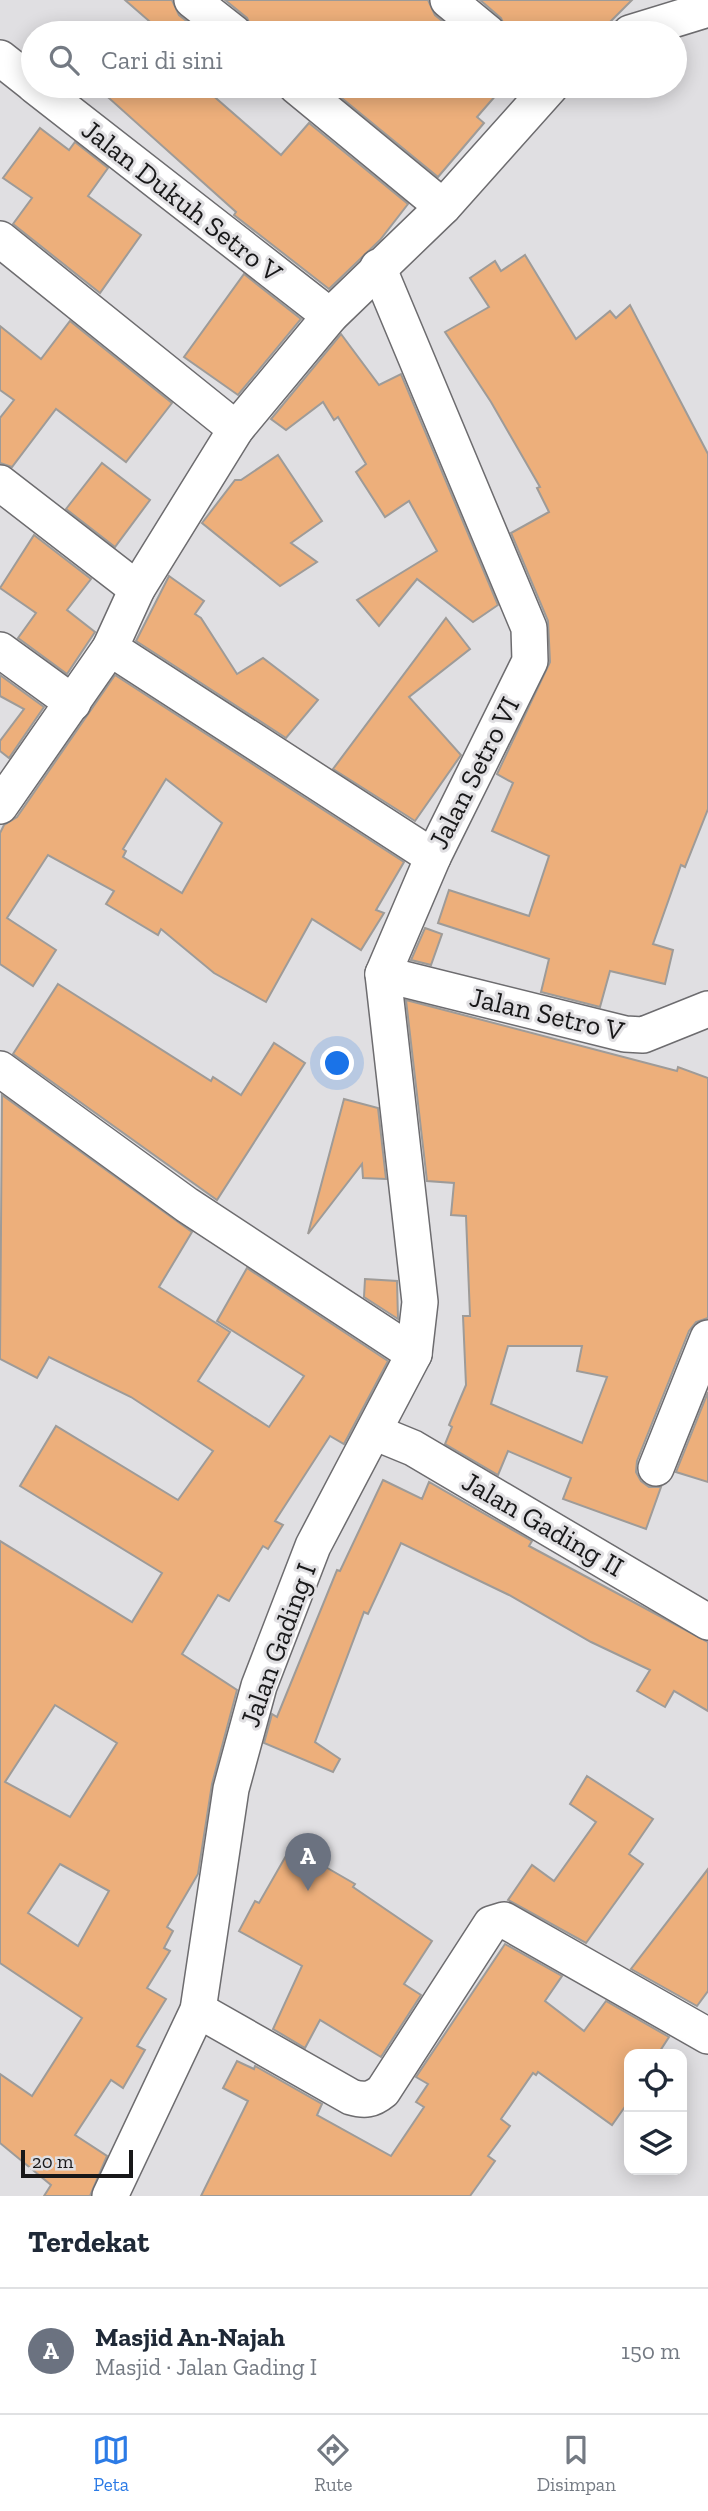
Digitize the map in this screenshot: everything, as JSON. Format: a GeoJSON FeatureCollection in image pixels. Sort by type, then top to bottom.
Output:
{"type":"FeatureCollection","features":[{"type":"Feature","properties":{"kind":"street"},"geometry":{"type":"LineString","coordinates":[[192,0],[219,21]]}},
{"type":"Feature","properties":{"kind":"street"},"geometry":{"type":"LineString","coordinates":[[447,0],[473,21]]}},
{"type":"Feature","properties":{"kind":"street"},"geometry":{"type":"LineString","coordinates":[[669,21],[708,9]]}},
{"type":"Feature","properties":{"kind":"street","name":"Jalan Dukuh Setro V"},"geometry":{"type":"LineString","coordinates":[[0,58],[21,75]]}},
{"type":"Feature","properties":{"kind":"street","name":"Jalan Dukuh Setro V"},"geometry":{"type":"LineString","coordinates":[[51,98],[330,317]]}},
{"type":"Feature","properties":{"kind":"street"},"geometry":{"type":"LineString","coordinates":[[311,98],[443,207]]}},
{"type":"Feature","properties":{"kind":"street"},"geometry":{"type":"LineString","coordinates":[[5,784],[73,704],[110,648],[138,589],[236,429],[330,317],[378,267],[443,207],[540,98]]}},
{"type":"Feature","properties":{"kind":"street"},"geometry":{"type":"LineString","coordinates":[[0,239],[236,429]]}},
{"type":"Feature","properties":{"kind":"street","name":"Jalan Setro VI"},"geometry":{"type":"LineString","coordinates":[[378,267],[531,638],[530,661],[432,857],[383,974],[420,1301]]}},
{"type":"Feature","properties":{"kind":"street"},"geometry":{"type":"LineString","coordinates":[[0,483],[138,589]]}},
{"type":"Feature","properties":{"kind":"street"},"geometry":{"type":"LineString","coordinates":[[110,648],[432,857]]}},
{"type":"Feature","properties":{"kind":"street"},"geometry":{"type":"LineString","coordinates":[[0,650],[73,704]]}},
{"type":"Feature","properties":{"kind":"street","name":"Jalan Setro V"},"geometry":{"type":"LineString","coordinates":[[383,974],[625,1034],[643,1035],[708,1009]]}},
{"type":"Feature","properties":{"kind":"street"},"geometry":{"type":"LineString","coordinates":[[2,1075],[187,1205],[414,1354]]}},
{"type":"Feature","properties":{"kind":"street","name":"Jalan Gading I"},"geometry":{"type":"LineString","coordinates":[[110,2196],[198,2010],[230,1789],[259,1686],[313,1546],[414,1354],[420,1301]]}},
{"type":"Feature","properties":{"kind":"street"},"geometry":{"type":"LineString","coordinates":[[656,1468],[708,1338]]}},
{"type":"Feature","properties":{"kind":"street","name":"Jalan Gading II"},"geometry":{"type":"LineString","coordinates":[[374,1432],[413,1448],[708,1622]]}},
{"type":"Feature","properties":{"kind":"street"},"geometry":{"type":"LineString","coordinates":[[198,2010],[351,2097],[363,2100],[373,2098],[383,2091],[491,1924],[504,1920],[705,2027]]}},
{"type":"Feature","properties":{"kind":"building"},"geometry":{"type":"Polygon","coordinates":[[[125,0],[172,0],[179,15],[187,21],[149,21],[125,0]]]}},
{"type":"Feature","properties":{"kind":"building"},"geometry":{"type":"Polygon","coordinates":[[[225,0],[428,0],[435,15],[442,21],[248,21],[225,0]]]}},
{"type":"Feature","properties":{"kind":"building"},"geometry":{"type":"Polygon","coordinates":[[[480,0],[632,0],[611,21],[502,21],[480,0]]]}},
{"type":"Feature","properties":{"kind":"building"},"geometry":{"type":"Polygon","coordinates":[[[109,98],[216,98],[281,155],[309,123],[408,204],[380,240],[329,289],[234,215],[236,212],[109,98]]]}},
{"type":"Feature","properties":{"kind":"building"},"geometry":{"type":"Polygon","coordinates":[[[342,98],[494,98],[477,117],[484,123],[438,177],[342,98]]]}},
{"type":"Feature","properties":{"kind":"building"},"geometry":{"type":"Polygon","coordinates":[[[40,128],[69,150],[75,142],[108,168],[88,196],[141,235],[100,293],[13,224],[32,198],[3,178],[40,128]]]}},
{"type":"Feature","properties":{"kind":"building"},"geometry":{"type":"Polygon","coordinates":[[[525,255],[576,339],[610,311],[616,318],[630,305],[708,454],[708,809],[685,867],[681,865],[653,944],[673,950],[665,984],[610,971],[600,1007],[541,992],[549,959],[438,923],[449,890],[529,916],[549,856],[492,831],[513,783],[497,774],[550,662],[548,621],[511,533],[549,512],[537,488],[540,487],[491,402],[445,332],[489,307],[470,278],[495,261],[501,271],[525,255]]]}},
{"type":"Feature","properties":{"kind":"building"},"geometry":{"type":"Polygon","coordinates":[[[244,274],[301,319],[238,395],[184,357],[244,274]]]}},
{"type":"Feature","properties":{"kind":"building"},"geometry":{"type":"Polygon","coordinates":[[[70,321],[172,403],[126,462],[56,409],[12,467],[0,463],[0,418],[14,400],[0,390],[0,326],[41,359],[70,321]]]}},
{"type":"Feature","properties":{"kind":"building"},"geometry":{"type":"Polygon","coordinates":[[[341,334],[379,385],[401,374],[498,605],[473,622],[417,579],[379,626],[357,600],[437,551],[409,501],[385,517],[356,472],[366,464],[338,417],[334,420],[323,402],[286,430],[271,419],[341,334]]]}},
{"type":"Feature","properties":{"kind":"building"},"geometry":{"type":"Polygon","coordinates":[[[278,455],[322,521],[291,543],[317,562],[280,586],[202,523],[235,480],[241,480],[278,455]]]}},
{"type":"Feature","properties":{"kind":"building"},"geometry":{"type":"Polygon","coordinates":[[[102,463],[150,500],[115,547],[66,509],[102,463]]]}},
{"type":"Feature","properties":{"kind":"building"},"geometry":{"type":"Polygon","coordinates":[[[34,535],[91,579],[67,610],[95,632],[67,674],[18,638],[36,613],[0,588],[34,535]]]}},
{"type":"Feature","properties":{"kind":"building"},"geometry":{"type":"Polygon","coordinates":[[[169,576],[204,601],[195,614],[201,618],[237,674],[263,658],[318,700],[286,738],[136,641],[169,576]]]}},
{"type":"Feature","properties":{"kind":"building"},"geometry":{"type":"Polygon","coordinates":[[[446,618],[470,649],[409,697],[461,755],[415,821],[333,769],[446,618]]]}},
{"type":"Feature","properties":{"kind":"building"},"geometry":{"type":"Polygon","coordinates":[[[0,675],[44,707],[9,758],[0,751],[0,741],[24,709],[0,696],[0,675]]]}},
{"type":"Feature","properties":{"kind":"building"},"geometry":{"type":"Polygon","coordinates":[[[115,675],[404,862],[376,910],[384,913],[361,950],[312,919],[266,1002],[214,973],[161,929],[158,935],[106,904],[114,891],[48,855],[7,918],[56,950],[33,986],[0,964],[0,833],[4,825],[17,817],[115,675]],[[166,779],[123,849],[126,851],[123,857],[182,893],[222,823],[166,779]]]}},
{"type":"Feature","properties":{"kind":"building"},"geometry":{"type":"Polygon","coordinates":[[[425,928],[442,934],[431,965],[411,960],[425,928]]]}},
{"type":"Feature","properties":{"kind":"building"},"geometry":{"type":"Polygon","coordinates":[[[58,984],[211,1081],[213,1077],[241,1095],[274,1043],[305,1063],[217,1200],[13,1054],[58,984]]]}},
{"type":"Feature","properties":{"kind":"building"},"geometry":{"type":"Polygon","coordinates":[[[406,1000],[677,1071],[678,1067],[708,1078],[708,1318],[696,1322],[689,1331],[637,1461],[636,1472],[641,1481],[649,1487],[661,1487],[646,1529],[563,1499],[571,1478],[508,1451],[498,1475],[445,1444],[452,1427],[449,1425],[466,1385],[463,1316],[470,1316],[466,1216],[451,1215],[454,1183],[427,1181],[406,1000]],[[508,1346],[491,1404],[582,1443],[607,1377],[577,1371],[582,1346],[508,1346]]]}},
{"type":"Feature","properties":{"kind":"building"},"geometry":{"type":"Polygon","coordinates":[[[2,1095],[192,1232],[159,1287],[230,1332],[198,1381],[269,1427],[304,1376],[217,1321],[247,1268],[388,1361],[344,1444],[330,1436],[275,1521],[283,1525],[268,1549],[263,1546],[229,1601],[218,1595],[182,1654],[237,1690],[212,1784],[198,1874],[167,1927],[173,1931],[164,1948],[170,1951],[147,1988],[166,1999],[137,2046],[145,2050],[123,2088],[111,2080],[75,2135],[107,2156],[90,2196],[44,2196],[51,2185],[0,2143],[0,2074],[32,2096],[82,2018],[0,1963],[0,1541],[132,1622],[162,1573],[20,1486],[56,1426],[178,1500],[213,1451],[131,1397],[49,1357],[37,1378],[0,1359],[2,1095]],[[55,1705],[5,1782],[70,1817],[117,1743],[55,1705]],[[60,1864],[28,1913],[78,1946],[109,1891],[60,1864]]]}},
{"type":"Feature","properties":{"kind":"building"},"geometry":{"type":"Polygon","coordinates":[[[344,1099],[378,1108],[386,1179],[363,1178],[362,1164],[308,1234],[344,1099]]]}},
{"type":"Feature","properties":{"kind":"building"},"geometry":{"type":"Polygon","coordinates":[[[365,1279],[397,1281],[398,1319],[364,1297],[365,1279]]]}},
{"type":"Feature","properties":{"kind":"building"},"geometry":{"type":"Polygon","coordinates":[[[708,1392],[708,1482],[676,1472],[708,1392]]]}},
{"type":"Feature","properties":{"kind":"building"},"geometry":{"type":"Polygon","coordinates":[[[383,1480],[422,1499],[429,1482],[532,1541],[529,1546],[708,1642],[708,1711],[674,1691],[665,1707],[637,1691],[650,1670],[591,1642],[509,1595],[401,1543],[368,1614],[364,1612],[315,1742],[340,1759],[333,1772],[264,1743],[272,1714],[277,1717],[337,1570],[340,1571],[383,1480]]]}},
{"type":"Feature","properties":{"kind":"building"},"geometry":{"type":"Polygon","coordinates":[[[587,1776],[653,1819],[629,1854],[643,1864],[586,1943],[508,1900],[532,1865],[554,1881],[596,1822],[570,1804],[587,1776]]]}},
{"type":"Feature","properties":{"kind":"building"},"geometry":{"type":"Polygon","coordinates":[[[291,1847],[355,1884],[353,1887],[432,1941],[404,1984],[421,1995],[381,2057],[320,2020],[305,2048],[273,2029],[302,1966],[239,1931],[255,1901],[259,1903],[291,1847]]]}},
{"type":"Feature","properties":{"kind":"building"},"geometry":{"type":"Polygon","coordinates":[[[708,1869],[708,1991],[697,2006],[631,1969],[708,1869]]]}},
{"type":"Feature","properties":{"kind":"building"},"geometry":{"type":"Polygon","coordinates":[[[505,1944],[562,1976],[545,2001],[584,2031],[606,2001],[669,2037],[661,2049],[624,2049],[624,2108],[612,2125],[538,2072],[536,2075],[533,2073],[501,2119],[510,2126],[488,2156],[495,2161],[470,2196],[201,2196],[248,2101],[223,2088],[237,2061],[254,2069],[255,2066],[322,2104],[317,2115],[391,2156],[424,2107],[416,2102],[428,2084],[416,2077],[505,1944]]]}},
{"type":"Feature","properties":{"kind":"place","name":"Masjid An-Najah"},"geometry":{"type":"Point","coordinates":[308,1891]}}]}
